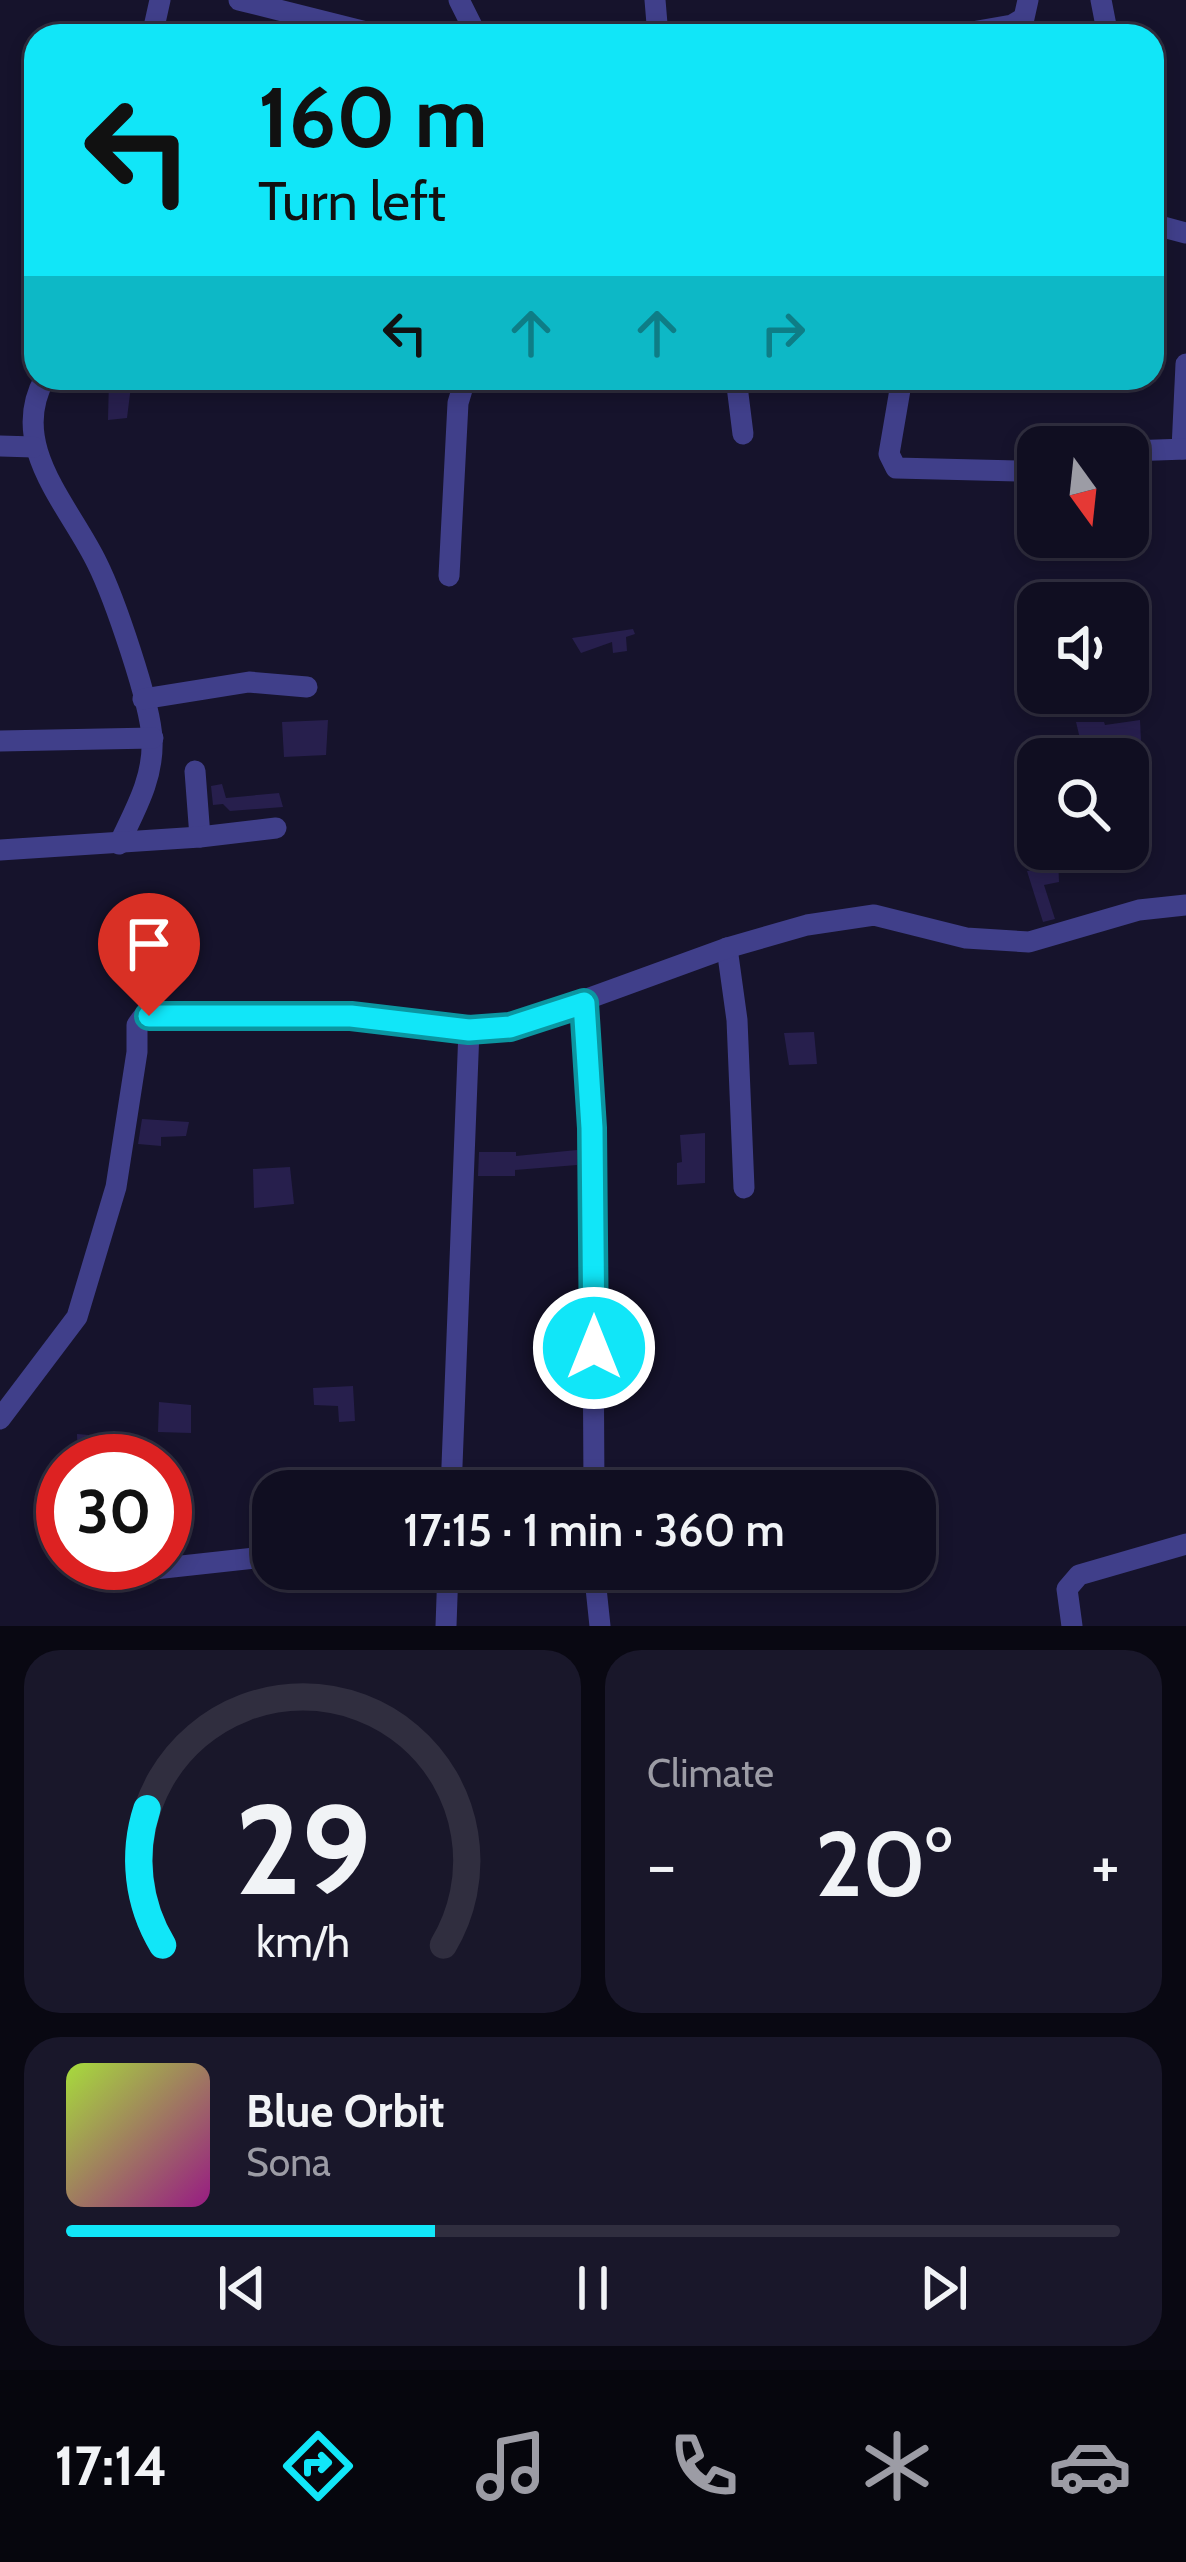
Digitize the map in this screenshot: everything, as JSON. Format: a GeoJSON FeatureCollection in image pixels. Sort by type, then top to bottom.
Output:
{"type":"FeatureCollection","features":[{"type":"Feature","properties":{"kind":"street"},"geometry":{"type":"LineString","coordinates":[[238,0],[329,24]]}},
{"type":"Feature","properties":{"kind":"street"},"geometry":{"type":"LineString","coordinates":[[1028,3],[1054,0]]}},
{"type":"Feature","properties":{"kind":"street"},"geometry":{"type":"LineString","coordinates":[[1149,450],[1184,448],[1186,364]]}},
{"type":"Feature","properties":{"kind":"street"},"geometry":{"type":"LineString","coordinates":[[38,390],[34,447],[45,475],[98,564],[153,738],[146,788],[119,844]]}},
{"type":"Feature","properties":{"kind":"street"},"geometry":{"type":"LineString","coordinates":[[449,576],[462,390]]}},
{"type":"Feature","properties":{"kind":"street"},"geometry":{"type":"LineString","coordinates":[[738,390],[743,434]]}},
{"type":"Feature","properties":{"kind":"street"},"geometry":{"type":"LineString","coordinates":[[900,390],[889,454],[896,468],[1017,472]]}},
{"type":"Feature","properties":{"kind":"street"},"geometry":{"type":"LineString","coordinates":[[0,446],[34,447]]}},
{"type":"Feature","properties":{"kind":"street"},"geometry":{"type":"LineString","coordinates":[[143,699],[249,682],[308,686]]}},
{"type":"Feature","properties":{"kind":"street"},"geometry":{"type":"LineString","coordinates":[[0,741],[153,738]]}},
{"type":"Feature","properties":{"kind":"street"},"geometry":{"type":"LineString","coordinates":[[195,771],[200,838]]}},
{"type":"Feature","properties":{"kind":"street"},"geometry":{"type":"LineString","coordinates":[[0,850],[200,838],[276,828]]}},
{"type":"Feature","properties":{"kind":"street"},"geometry":{"type":"LineString","coordinates":[[0,1418],[77,1317],[116,1187],[137,1025],[142,1018],[351,1016],[469,1030],[510,1027],[727,948],[807,925],[874,915],[966,938],[1029,941],[1139,910],[1186,905]]}},
{"type":"Feature","properties":{"kind":"street"},"geometry":{"type":"LineString","coordinates":[[727,948],[737,1020],[744,1188]]}},
{"type":"Feature","properties":{"kind":"street"},"geometry":{"type":"LineString","coordinates":[[584,1003],[592,1128],[594,1470]]}},
{"type":"Feature","properties":{"kind":"street"},"geometry":{"type":"LineString","coordinates":[[452,1470],[469,1030]]}},
{"type":"Feature","properties":{"kind":"street"},"geometry":{"type":"LineString","coordinates":[[1072,1626],[1067,1588],[1079,1575],[1186,1544]]}},
{"type":"Feature","properties":{"kind":"street"},"geometry":{"type":"LineString","coordinates":[[192,1565],[252,1558]]}},
{"type":"Feature","properties":{"kind":"street"},"geometry":{"type":"LineString","coordinates":[[446,1626],[447,1590]]}},
{"type":"Feature","properties":{"kind":"street"},"geometry":{"type":"LineString","coordinates":[[596,1590],[600,1626]]}},
{"type":"Feature","properties":{"kind":"building"},"geometry":{"type":"Polygon","coordinates":[[[109,390],[130,390],[127,418],[108,420],[109,390]]]}},
{"type":"Feature","properties":{"kind":"building"},"geometry":{"type":"Polygon","coordinates":[[[633,629],[635,634],[626,637],[627,651],[613,653],[612,642],[581,653],[572,638],[633,629]]]}},
{"type":"Feature","properties":{"kind":"building"},"geometry":{"type":"Polygon","coordinates":[[[328,720],[326,755],[284,757],[282,722],[328,720]]]}},
{"type":"Feature","properties":{"kind":"building"},"geometry":{"type":"Polygon","coordinates":[[[1140,720],[1141,738],[1080,738],[1076,722],[1105,725],[1140,720]]]}},
{"type":"Feature","properties":{"kind":"building"},"geometry":{"type":"Polygon","coordinates":[[[222,784],[226,798],[279,793],[283,807],[230,811],[223,804],[213,805],[211,786],[222,784]]]}},
{"type":"Feature","properties":{"kind":"building"},"geometry":{"type":"Polygon","coordinates":[[[1058,870],[1059,882],[1044,885],[1055,919],[1043,922],[1027,871],[1058,870]]]}},
{"type":"Feature","properties":{"kind":"building"},"geometry":{"type":"Polygon","coordinates":[[[814,1032],[817,1064],[789,1065],[784,1033],[814,1032]]]}},
{"type":"Feature","properties":{"kind":"building"},"geometry":{"type":"Polygon","coordinates":[[[142,1119],[189,1122],[186,1136],[161,1137],[161,1146],[138,1144],[142,1119]]]}},
{"type":"Feature","properties":{"kind":"building"},"geometry":{"type":"Polygon","coordinates":[[[705,1133],[705,1183],[677,1185],[677,1163],[682,1162],[680,1135],[705,1133]]]}},
{"type":"Feature","properties":{"kind":"building"},"geometry":{"type":"Polygon","coordinates":[[[577,1150],[577,1165],[515,1170],[515,1176],[478,1176],[479,1152],[516,1152],[516,1156],[577,1150]]]}},
{"type":"Feature","properties":{"kind":"building"},"geometry":{"type":"Polygon","coordinates":[[[290,1167],[294,1204],[254,1208],[253,1169],[290,1167]]]}},
{"type":"Feature","properties":{"kind":"building"},"geometry":{"type":"Polygon","coordinates":[[[353,1386],[355,1421],[339,1422],[338,1406],[314,1405],[313,1388],[353,1386]]]}},
{"type":"Feature","properties":{"kind":"building"},"geometry":{"type":"Polygon","coordinates":[[[159,1402],[191,1405],[191,1433],[158,1432],[159,1402]]]}},
{"type":"Feature","properties":{"kind":"route"},"geometry":{"type":"LineString","coordinates":[[149,1016],[351,1016],[469,1030],[510,1027],[584,1003],[592,1128],[594,1348]]}}]}
